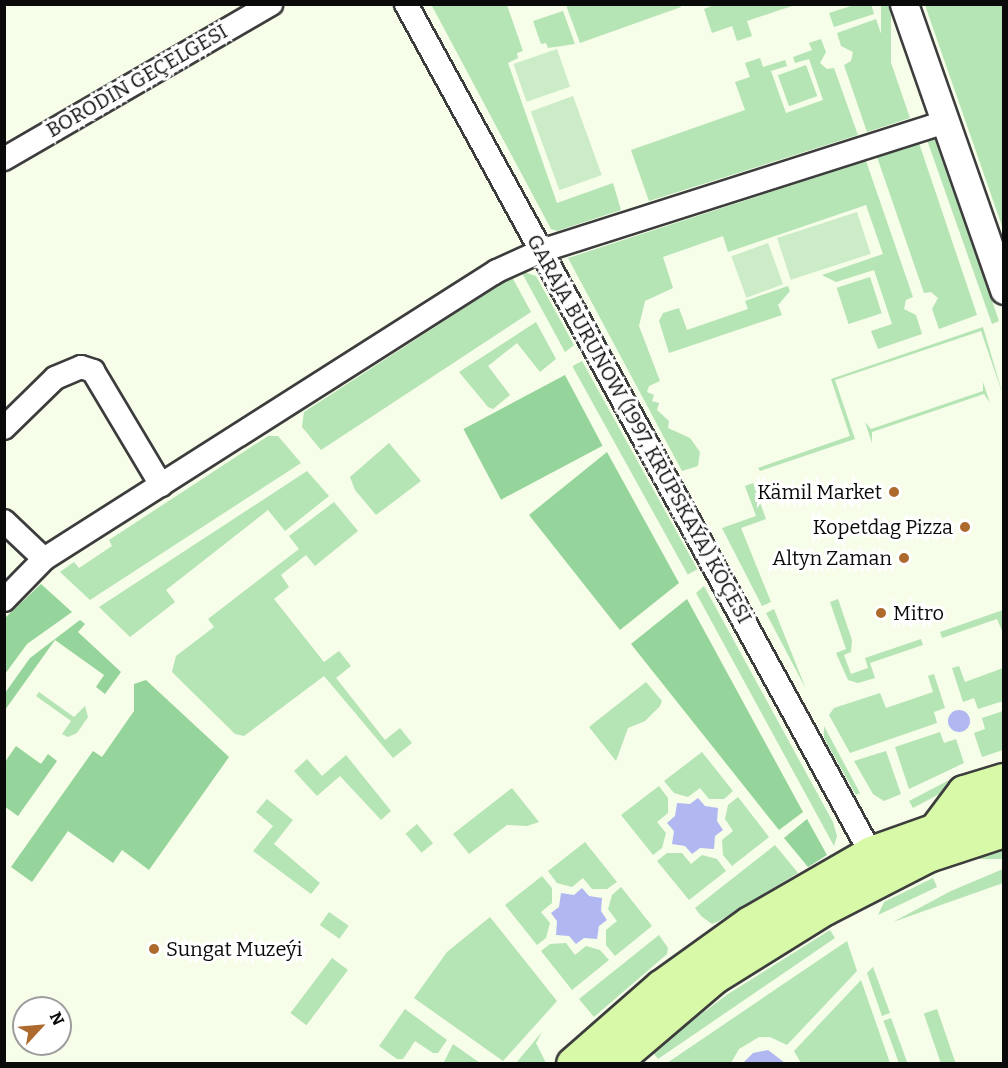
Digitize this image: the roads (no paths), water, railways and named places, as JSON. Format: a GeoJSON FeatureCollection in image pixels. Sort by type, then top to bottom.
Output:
{"type":"FeatureCollection","features":[{"type":"Feature","properties":{"kind":"main road"},"geometry":{"type":"LineString","coordinates":[[937,828],[964,792],[1004,780]]}},
{"type":"Feature","properties":{"kind":"main road"},"geometry":{"type":"LineString","coordinates":[[613,1064],[714,978],[877,865],[937,828],[1004,806]]}},
{"type":"Feature","properties":{"kind":"main road"},"geometry":{"type":"LineString","coordinates":[[573,1064],[702,955],[750,923],[877,865],[944,850],[1004,831]]}},
{"type":"Feature","properties":{"kind":"street","name":"BORODIN GEÇELGESI"},"geometry":{"type":"LineString","coordinates":[[4,159],[271,4]]}},
{"type":"Feature","properties":{"kind":"street","name":"GARAJA BURUNOW (1997, KRUPSKAÝA) KÖÇESI"},"geometry":{"type":"LineString","coordinates":[[406,4],[877,865]]}},
{"type":"Feature","properties":{"kind":"street"},"geometry":{"type":"LineString","coordinates":[[904,4],[1004,290]]}},
{"type":"Feature","properties":{"kind":"street"},"geometry":{"type":"LineString","coordinates":[[4,600],[44,559],[497,271],[541,251],[945,122]]}},
{"type":"Feature","properties":{"kind":"street"},"geometry":{"type":"LineString","coordinates":[[4,428],[55,378],[81,367],[93,371],[161,485]]}},
{"type":"Feature","properties":{"kind":"street"},"geometry":{"type":"LineString","coordinates":[[4,521],[44,559]]}},
{"type":"Feature","properties":{"kind":"water"},"geometry":{"type":"Polygon","coordinates":[[[959,710],[967,713],[970,721],[967,729],[959,732],[951,729],[948,721],[951,713],[959,710]]]}},
{"type":"Feature","properties":{"kind":"water"},"geometry":{"type":"Polygon","coordinates":[[[698,798],[705,806],[718,808],[717,821],[723,830],[715,836],[714,849],[700,848],[692,854],[685,846],[672,844],[674,831],[667,823],[675,816],[677,803],[690,804],[698,798]]]}},
{"type":"Feature","properties":{"kind":"water"},"geometry":{"type":"Polygon","coordinates":[[[582,888],[589,896],[602,898],[601,911],[607,920],[599,926],[597,939],[584,938],[576,944],[569,936],[556,935],[557,921],[551,913],[559,907],[561,893],[574,895],[582,888]]]}},
{"type":"Feature","properties":{"kind":"water"},"geometry":{"type":"Polygon","coordinates":[[[768,1050],[785,1063],[743,1063],[753,1053],[768,1050]]]}},
{"type":"Feature","properties":{"kind":"place","name":"Kämil Market"},"geometry":{"type":"Point","coordinates":[894,492]}},
{"type":"Feature","properties":{"kind":"place","name":"Kopetdag Pizza"},"geometry":{"type":"Point","coordinates":[965,527]}},
{"type":"Feature","properties":{"kind":"place","name":"Altyn Zaman"},"geometry":{"type":"Point","coordinates":[904,558]}},
{"type":"Feature","properties":{"kind":"place","name":"Mitro"},"geometry":{"type":"Point","coordinates":[881,613]}},
{"type":"Feature","properties":{"kind":"place","name":"Sungat Muzeýi"},"geometry":{"type":"Point","coordinates":[154,949]}}]}
